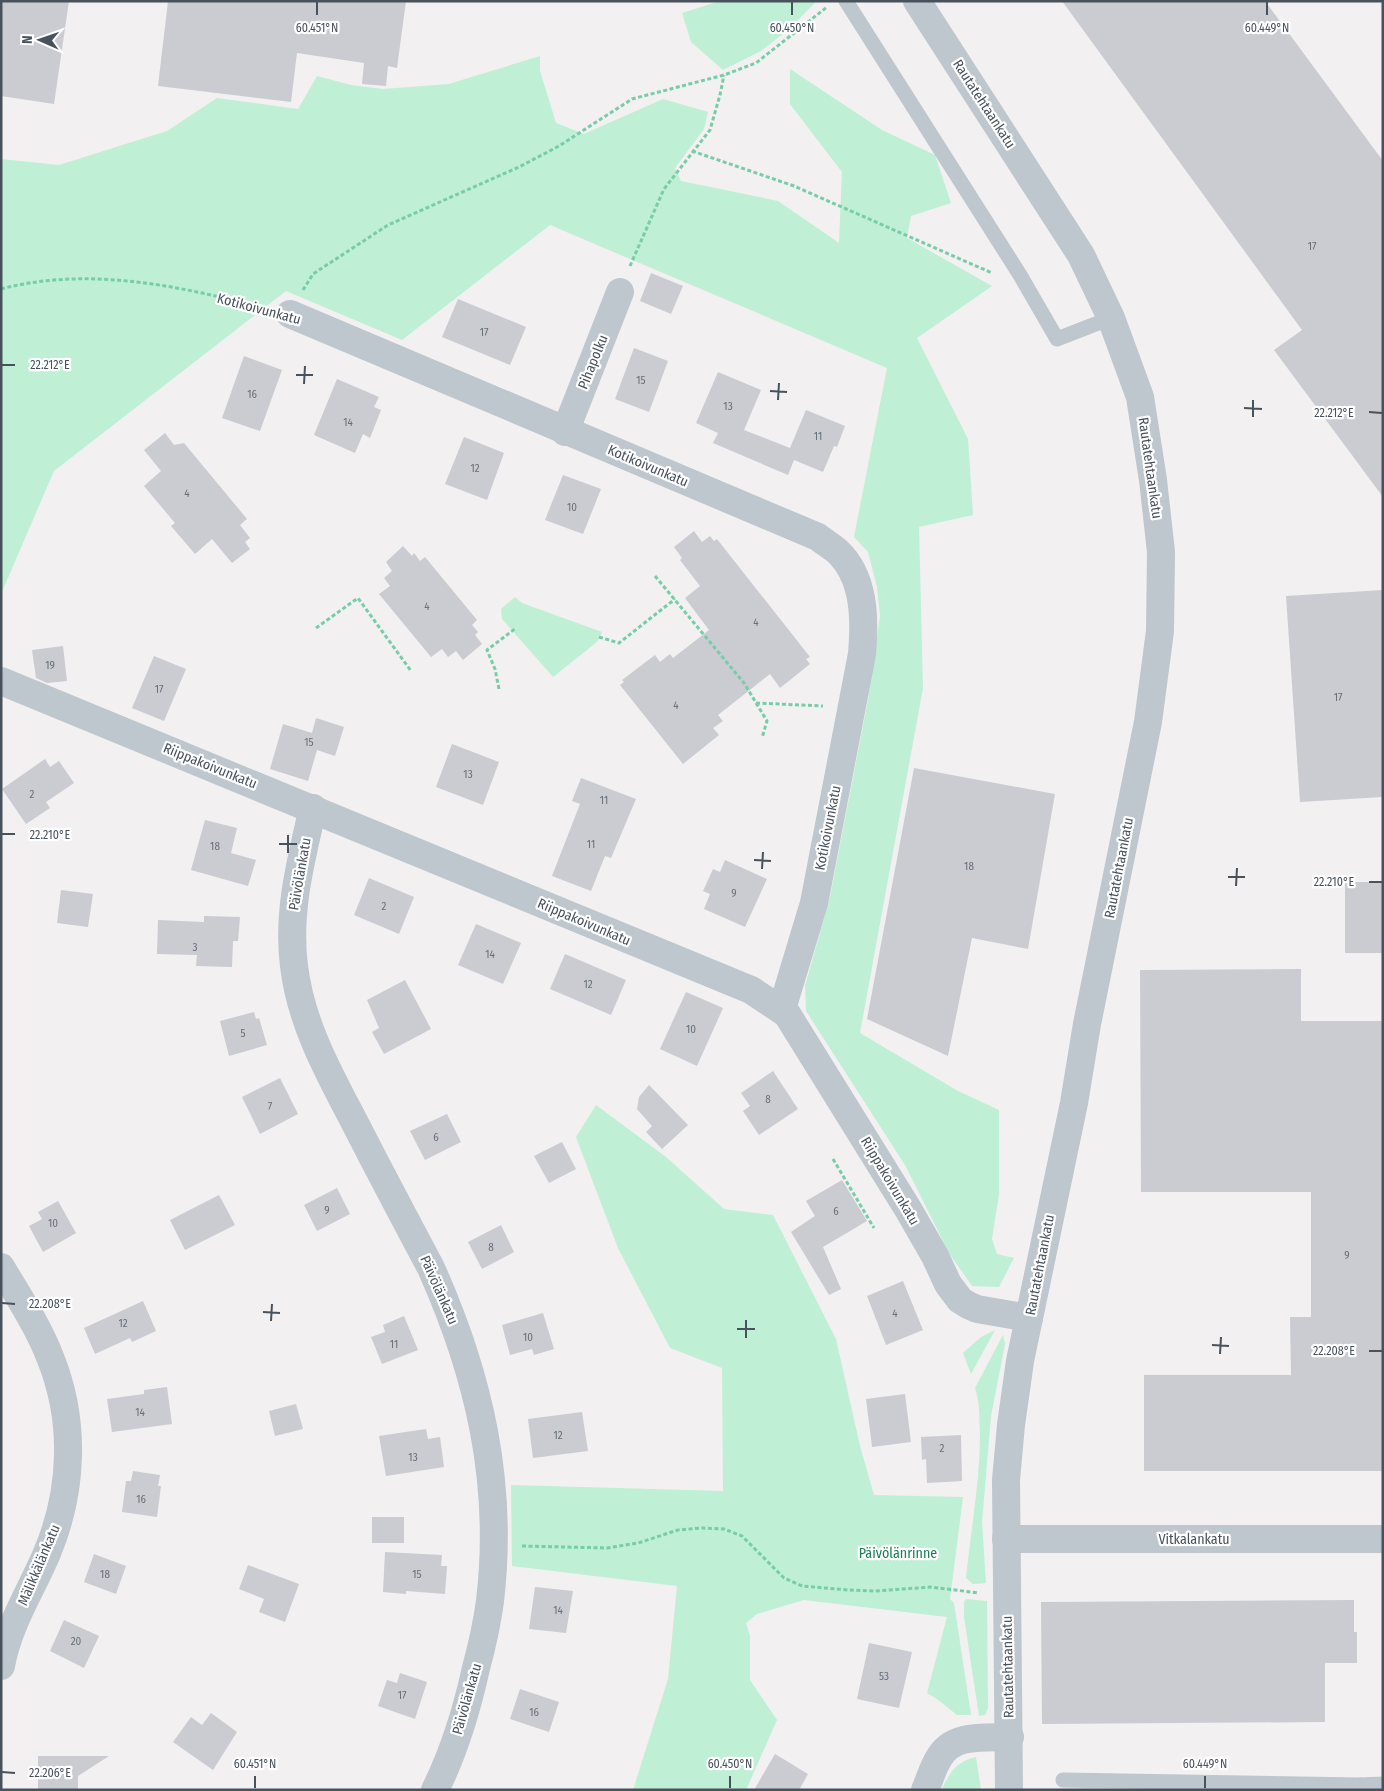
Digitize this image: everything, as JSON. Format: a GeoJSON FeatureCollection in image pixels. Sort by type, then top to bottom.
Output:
{"type":"FeatureCollection","features":[{"type":"Feature","properties":{"kind":"street","name":"Rautatehtaankatu"},"geometry":{"type":"LineString","coordinates":[[917,1],[1081,255],[1111,318],[1140,397],[1161,552],[1160,631],[1148,722],[1087,1024],[1074,1103],[1020,1361],[1010,1425],[1006,1480],[1010,1737],[1009,1790]]}},
{"type":"Feature","properties":{"kind":"street","name":"Pihapolku"},"geometry":{"type":"LineString","coordinates":[[564,432],[620,292]]}},
{"type":"Feature","properties":{"kind":"street","name":"Kotikoivunkatu"},"geometry":{"type":"LineString","coordinates":[[290,314],[564,432],[818,537],[837,551],[848,564],[856,580],[862,600],[865,625],[862,654],[814,903],[782,1009]]}},
{"type":"Feature","properties":{"kind":"street","name":"Riippakoivunkatu"},"geometry":{"type":"LineString","coordinates":[[1,681],[751,990],[782,1009],[802,1036],[849,1112],[908,1209],[935,1256],[948,1284],[960,1300],[977,1309],[1030,1318]]}},
{"type":"Feature","properties":{"kind":"street","name":"Päivölänkatu"},"geometry":{"type":"LineString","coordinates":[[313,808],[297,881],[293,910],[294,965],[304,1016],[325,1067],[431,1268],[455,1324],[478,1397],[486,1442],[492,1496],[494,1545],[490,1602],[474,1678],[461,1722],[435,1790]]}},
{"type":"Feature","properties":{"kind":"street","name":"Mälikkälänkatu"},"geometry":{"type":"LineString","coordinates":[[1,1267],[40,1334],[51,1357],[60,1387],[69,1446],[64,1499],[57,1528],[8,1636],[1,1666]]}},
{"type":"Feature","properties":{"kind":"street","name":"Vitkalankatu"},"geometry":{"type":"LineString","coordinates":[[1006,1539],[1383,1539]]}},
{"type":"Feature","properties":{"kind":"street"},"geometry":{"type":"LineString","coordinates":[[925,1790],[940,1756],[953,1743],[965,1739],[1010,1737]]}},
{"type":"Feature","properties":{"kind":"lane"},"geometry":{"type":"LineString","coordinates":[[846,1],[1020,275],[1056,339],[1111,318]]}},
{"type":"Feature","properties":{"kind":"lane"},"geometry":{"type":"LineString","coordinates":[[1063,1780],[1360,1787],[1383,1784]]}},
{"type":"Feature","properties":{"kind":"path"},"geometry":{"type":"LineString","coordinates":[[290,314],[313,274],[388,225],[519,167],[559,146],[632,99],[724,75],[756,63],[830,5]]}},
{"type":"Feature","properties":{"kind":"path"},"geometry":{"type":"LineString","coordinates":[[620,292],[633,256],[664,189],[710,130],[724,75]]}},
{"type":"Feature","properties":{"kind":"path"},"geometry":{"type":"LineString","coordinates":[[692,151],[794,186],[995,274],[1020,275]]}},
{"type":"Feature","properties":{"kind":"path","name":"Kotikoivunkatu"},"geometry":{"type":"LineString","coordinates":[[1,289],[17,285],[79,278],[142,282],[237,301],[290,314]]}},
{"type":"Feature","properties":{"kind":"path"},"geometry":{"type":"LineString","coordinates":[[656,576],[744,683],[767,721],[762,738]]}},
{"type":"Feature","properties":{"kind":"path"},"geometry":{"type":"LineString","coordinates":[[316,628],[358,598],[411,671]]}},
{"type":"Feature","properties":{"kind":"path"},"geometry":{"type":"LineString","coordinates":[[599,637],[619,643],[675,598]]}},
{"type":"Feature","properties":{"kind":"path"},"geometry":{"type":"LineString","coordinates":[[500,689],[496,669],[487,650],[516,628]]}},
{"type":"Feature","properties":{"kind":"path"},"geometry":{"type":"LineString","coordinates":[[756,703],[814,704],[851,711]]}},
{"type":"Feature","properties":{"kind":"path"},"geometry":{"type":"LineString","coordinates":[[833,1158],[874,1228]]}},
{"type":"Feature","properties":{"kind":"path"},"geometry":{"type":"LineString","coordinates":[[494,1545],[607,1548],[638,1543],[678,1530],[724,1529],[742,1536],[784,1578],[802,1586],[875,1591],[931,1587],[988,1595]]}},
{"type":"Feature","properties":{"kind":"green space"},"geometry":{"type":"Polygon","coordinates":[[[720,1],[817,1],[788,30],[761,51],[723,70],[691,42],[682,13],[720,1]]]}},
{"type":"Feature","properties":{"kind":"green space"},"geometry":{"type":"Polygon","coordinates":[[[540,56],[540,71],[556,123],[584,134],[663,99],[708,112],[704,129],[675,168],[681,181],[778,201],[839,243],[842,172],[790,104],[790,69],[882,130],[935,155],[951,203],[911,216],[907,238],[992,286],[917,338],[968,439],[973,515],[919,527],[923,688],[860,1033],[958,1091],[999,1110],[999,1194],[992,1239],[997,1254],[1014,1258],[999,1287],[972,1286],[949,1253],[905,1165],[806,1011],[805,986],[830,897],[868,700],[880,616],[877,587],[868,552],[854,537],[887,368],[550,225],[402,340],[286,291],[54,471],[1,594],[1,159],[59,165],[167,131],[217,98],[298,109],[317,76],[351,85],[383,89],[449,84],[540,56]]]}},
{"type":"Feature","properties":{"kind":"green space"},"geometry":{"type":"Polygon","coordinates":[[[515,597],[522,603],[602,632],[597,642],[553,677],[502,619],[501,609],[515,597]]]}},
{"type":"Feature","properties":{"kind":"green space","name":"Päivölänrinne"},"geometry":{"type":"Polygon","coordinates":[[[596,1105],[666,1157],[724,1209],[773,1215],[836,1339],[860,1446],[874,1495],[963,1497],[950,1599],[954,1603],[971,1715],[957,1715],[927,1693],[947,1617],[804,1600],[757,1614],[746,1623],[750,1636],[750,1680],[777,1720],[746,1790],[633,1790],[668,1679],[677,1586],[512,1566],[511,1485],[723,1491],[722,1368],[670,1348],[618,1248],[576,1137],[596,1105]]]}},
{"type":"Feature","properties":{"kind":"green space"},"geometry":{"type":"Polygon","coordinates":[[[995,1330],[971,1374],[963,1353],[981,1337],[995,1330]]]}},
{"type":"Feature","properties":{"kind":"green space"},"geometry":{"type":"Polygon","coordinates":[[[1003,1335],[1005,1344],[991,1416],[982,1522],[986,1583],[973,1584],[966,1578],[980,1451],[979,1410],[975,1388],[1003,1335]]]}},
{"type":"Feature","properties":{"kind":"green space"},"geometry":{"type":"Polygon","coordinates":[[[966,1599],[987,1601],[988,1708],[985,1715],[979,1716],[964,1617],[964,1602],[966,1599]]]}},
{"type":"Feature","properties":{"kind":"green space"},"geometry":{"type":"Polygon","coordinates":[[[976,1757],[981,1790],[941,1790],[958,1765],[976,1757]]]}},
{"type":"Feature","properties":{"kind":"building"},"geometry":{"type":"Polygon","coordinates":[[[1,1],[69,1],[54,104],[1,96],[1,1]]]}},
{"type":"Feature","properties":{"kind":"building"},"geometry":{"type":"Polygon","coordinates":[[[168,1],[406,1],[397,68],[388,66],[386,86],[362,84],[364,63],[297,53],[291,102],[158,86],[168,1]]]}},
{"type":"Feature","properties":{"kind":"building"},"geometry":{"type":"Polygon","coordinates":[[[1062,1],[1265,1],[1383,161],[1383,497],[1274,350],[1302,330],[1062,1]]]}},
{"type":"Feature","properties":{"kind":"building"},"geometry":{"type":"Polygon","coordinates":[[[651,273],[683,286],[671,314],[640,301],[651,273]]]}},
{"type":"Feature","properties":{"kind":"building"},"geometry":{"type":"Polygon","coordinates":[[[458,299],[526,327],[510,365],[442,337],[458,299]]]}},
{"type":"Feature","properties":{"kind":"building"},"geometry":{"type":"Polygon","coordinates":[[[634,348],[668,361],[649,412],[615,399],[634,348]]]}},
{"type":"Feature","properties":{"kind":"building"},"geometry":{"type":"Polygon","coordinates":[[[244,356],[282,370],[260,431],[222,418],[244,356]]]}},
{"type":"Feature","properties":{"kind":"building"},"geometry":{"type":"Polygon","coordinates":[[[718,372],[761,390],[744,430],[790,448],[806,410],[845,426],[837,447],[834,446],[823,472],[794,460],[788,475],[713,443],[718,433],[696,423],[718,372]]]}},
{"type":"Feature","properties":{"kind":"building"},"geometry":{"type":"Polygon","coordinates":[[[337,379],[379,397],[374,407],[381,410],[370,438],[363,434],[355,453],[314,435],[337,379]]]}},
{"type":"Feature","properties":{"kind":"building"},"geometry":{"type":"Polygon","coordinates":[[[165,433],[174,445],[184,443],[247,519],[240,525],[250,538],[245,542],[250,549],[232,563],[212,539],[195,554],[171,526],[175,523],[144,486],[161,471],[144,450],[165,433]]]}},
{"type":"Feature","properties":{"kind":"building"},"geometry":{"type":"Polygon","coordinates":[[[464,437],[504,453],[487,500],[445,484],[464,437]]]}},
{"type":"Feature","properties":{"kind":"building"},"geometry":{"type":"Polygon","coordinates":[[[563,475],[601,489],[583,534],[545,520],[563,475]]]}},
{"type":"Feature","properties":{"kind":"building"},"geometry":{"type":"Polygon","coordinates":[[[694,531],[702,542],[710,536],[714,541],[717,539],[810,657],[806,659],[810,664],[780,688],[770,674],[718,715],[723,721],[713,728],[719,735],[683,764],[620,685],[624,682],[622,680],[655,655],[660,662],[670,654],[673,658],[709,630],[685,598],[700,586],[680,560],[682,558],[674,547],[694,531]]]}},
{"type":"Feature","properties":{"kind":"building"},"geometry":{"type":"Polygon","coordinates":[[[403,546],[412,556],[414,553],[420,561],[425,557],[477,620],[472,625],[478,632],[475,635],[482,644],[463,660],[456,651],[448,657],[442,649],[431,657],[379,594],[390,586],[384,578],[392,571],[386,562],[403,546]]]}},
{"type":"Feature","properties":{"kind":"building"},"geometry":{"type":"Polygon","coordinates":[[[1383,590],[1383,797],[1300,802],[1286,596],[1383,590]]]}},
{"type":"Feature","properties":{"kind":"building"},"geometry":{"type":"Polygon","coordinates":[[[63,646],[67,681],[47,683],[36,678],[32,650],[63,646]]]}},
{"type":"Feature","properties":{"kind":"building"},"geometry":{"type":"Polygon","coordinates":[[[154,656],[186,669],[164,721],[132,708],[154,656]]]}},
{"type":"Feature","properties":{"kind":"building"},"geometry":{"type":"Polygon","coordinates":[[[316,718],[344,727],[335,756],[317,750],[308,781],[270,769],[283,724],[312,733],[316,718]]]}},
{"type":"Feature","properties":{"kind":"building"},"geometry":{"type":"Polygon","coordinates":[[[452,744],[499,762],[483,805],[436,787],[452,744]]]}},
{"type":"Feature","properties":{"kind":"building"},"geometry":{"type":"Polygon","coordinates":[[[45,759],[50,767],[59,761],[74,783],[46,802],[50,808],[26,824],[2,789],[45,759]]]}},
{"type":"Feature","properties":{"kind":"building"},"geometry":{"type":"Polygon","coordinates":[[[914,768],[1055,794],[1028,949],[972,938],[948,1056],[867,1019],[914,768]]]}},
{"type":"Feature","properties":{"kind":"building"},"geometry":{"type":"Polygon","coordinates":[[[581,778],[636,799],[611,858],[605,856],[591,891],[552,876],[580,804],[572,801],[581,778]]]}},
{"type":"Feature","properties":{"kind":"building"},"geometry":{"type":"Polygon","coordinates":[[[205,820],[237,828],[231,853],[256,860],[248,886],[191,870],[205,820]]]}},
{"type":"Feature","properties":{"kind":"building"},"geometry":{"type":"Polygon","coordinates":[[[725,860],[767,879],[745,927],[704,909],[710,894],[703,891],[713,869],[720,872],[725,860]]]}},
{"type":"Feature","properties":{"kind":"building"},"geometry":{"type":"Polygon","coordinates":[[[369,878],[414,897],[399,934],[354,915],[369,878]]]}},
{"type":"Feature","properties":{"kind":"building"},"geometry":{"type":"Polygon","coordinates":[[[1345,882],[1383,882],[1383,953],[1345,953],[1345,882]]]}},
{"type":"Feature","properties":{"kind":"building"},"geometry":{"type":"Polygon","coordinates":[[[61,890],[93,894],[88,927],[57,923],[61,890]]]}},
{"type":"Feature","properties":{"kind":"building"},"geometry":{"type":"Polygon","coordinates":[[[204,916],[240,917],[238,941],[233,941],[232,967],[196,966],[197,955],[157,954],[158,920],[204,922],[204,916]]]}},
{"type":"Feature","properties":{"kind":"building"},"geometry":{"type":"Polygon","coordinates":[[[476,924],[521,943],[503,984],[458,965],[476,924]]]}},
{"type":"Feature","properties":{"kind":"building"},"geometry":{"type":"Polygon","coordinates":[[[565,954],[626,980],[611,1015],[550,989],[565,954]]]}},
{"type":"Feature","properties":{"kind":"building"},"geometry":{"type":"Polygon","coordinates":[[[1301,969],[1301,1021],[1383,1021],[1383,1471],[1144,1471],[1144,1375],[1291,1375],[1290,1317],[1311,1317],[1311,1192],[1141,1192],[1140,970],[1301,969]]]}},
{"type":"Feature","properties":{"kind":"building"},"geometry":{"type":"Polygon","coordinates":[[[405,980],[431,1029],[384,1054],[372,1032],[379,1028],[367,1000],[405,980]]]}},
{"type":"Feature","properties":{"kind":"building"},"geometry":{"type":"Polygon","coordinates":[[[686,992],[723,1008],[697,1066],[660,1049],[686,992]]]}},
{"type":"Feature","properties":{"kind":"building"},"geometry":{"type":"Polygon","coordinates":[[[254,1012],[256,1019],[259,1018],[267,1045],[229,1056],[220,1021],[254,1012]]]}},
{"type":"Feature","properties":{"kind":"building"},"geometry":{"type":"Polygon","coordinates":[[[773,1071],[798,1109],[759,1135],[743,1111],[750,1106],[741,1093],[773,1071]]]}},
{"type":"Feature","properties":{"kind":"building"},"geometry":{"type":"Polygon","coordinates":[[[280,1078],[298,1114],[260,1134],[242,1097],[280,1078]]]}},
{"type":"Feature","properties":{"kind":"building"},"geometry":{"type":"Polygon","coordinates":[[[649,1085],[688,1125],[662,1149],[646,1132],[652,1126],[637,1109],[639,1097],[649,1085]]]}},
{"type":"Feature","properties":{"kind":"building"},"geometry":{"type":"Polygon","coordinates":[[[447,1114],[461,1142],[425,1160],[410,1131],[447,1114]]]}},
{"type":"Feature","properties":{"kind":"building"},"geometry":{"type":"Polygon","coordinates":[[[562,1142],[576,1169],[549,1183],[534,1156],[562,1142]]]}},
{"type":"Feature","properties":{"kind":"building"},"geometry":{"type":"Polygon","coordinates":[[[842,1180],[867,1221],[823,1247],[841,1289],[829,1295],[791,1232],[815,1216],[806,1201],[842,1180]]]}},
{"type":"Feature","properties":{"kind":"building"},"geometry":{"type":"Polygon","coordinates":[[[337,1188],[350,1214],[317,1231],[304,1205],[337,1188]]]}},
{"type":"Feature","properties":{"kind":"building"},"geometry":{"type":"Polygon","coordinates":[[[219,1195],[235,1225],[185,1250],[170,1220],[219,1195]]]}},
{"type":"Feature","properties":{"kind":"building"},"geometry":{"type":"Polygon","coordinates":[[[58,1201],[76,1233],[43,1252],[29,1226],[42,1219],[38,1212],[58,1201]]]}},
{"type":"Feature","properties":{"kind":"building"},"geometry":{"type":"Polygon","coordinates":[[[501,1225],[514,1252],[482,1269],[468,1242],[501,1225]]]}},
{"type":"Feature","properties":{"kind":"building"},"geometry":{"type":"Polygon","coordinates":[[[903,1281],[923,1330],[886,1345],[867,1296],[903,1281]]]}},
{"type":"Feature","properties":{"kind":"building"},"geometry":{"type":"Polygon","coordinates":[[[143,1301],[156,1331],[132,1342],[130,1338],[95,1354],[84,1328],[143,1301]]]}},
{"type":"Feature","properties":{"kind":"building"},"geometry":{"type":"Polygon","coordinates":[[[543,1313],[554,1349],[534,1355],[532,1349],[510,1355],[502,1325],[543,1313]]]}},
{"type":"Feature","properties":{"kind":"building"},"geometry":{"type":"Polygon","coordinates":[[[404,1316],[418,1350],[382,1364],[371,1337],[385,1332],[383,1325],[404,1316]]]}},
{"type":"Feature","properties":{"kind":"building"},"geometry":{"type":"Polygon","coordinates":[[[167,1387],[172,1424],[112,1432],[107,1399],[144,1394],[144,1390],[167,1387]]]}},
{"type":"Feature","properties":{"kind":"building"},"geometry":{"type":"Polygon","coordinates":[[[905,1394],[911,1442],[872,1447],[866,1399],[905,1394]]]}},
{"type":"Feature","properties":{"kind":"building"},"geometry":{"type":"Polygon","coordinates":[[[296,1404],[303,1429],[275,1436],[269,1411],[296,1404]]]}},
{"type":"Feature","properties":{"kind":"building"},"geometry":{"type":"Polygon","coordinates":[[[582,1412],[588,1451],[533,1458],[528,1419],[582,1412]]]}},
{"type":"Feature","properties":{"kind":"building"},"geometry":{"type":"Polygon","coordinates":[[[426,1429],[428,1439],[440,1437],[444,1467],[386,1476],[379,1436],[426,1429]]]}},
{"type":"Feature","properties":{"kind":"building"},"geometry":{"type":"Polygon","coordinates":[[[961,1435],[962,1481],[927,1483],[926,1459],[922,1460],[921,1437],[961,1435]]]}},
{"type":"Feature","properties":{"kind":"building"},"geometry":{"type":"Polygon","coordinates":[[[133,1471],[160,1475],[158,1486],[161,1486],[157,1517],[122,1512],[126,1481],[131,1481],[133,1471]]]}},
{"type":"Feature","properties":{"kind":"building"},"geometry":{"type":"Polygon","coordinates":[[[372,1517],[404,1517],[404,1543],[372,1543],[372,1517]]]}},
{"type":"Feature","properties":{"kind":"building"},"geometry":{"type":"Polygon","coordinates":[[[385,1552],[442,1555],[441,1566],[447,1566],[445,1594],[406,1591],[406,1594],[383,1592],[385,1552]]]}},
{"type":"Feature","properties":{"kind":"building"},"geometry":{"type":"Polygon","coordinates":[[[94,1554],[126,1566],[116,1594],[84,1582],[94,1554]]]}},
{"type":"Feature","properties":{"kind":"building"},"geometry":{"type":"Polygon","coordinates":[[[248,1565],[299,1584],[285,1622],[259,1612],[264,1599],[239,1589],[248,1565]]]}},
{"type":"Feature","properties":{"kind":"building"},"geometry":{"type":"Polygon","coordinates":[[[535,1587],[573,1591],[566,1633],[529,1629],[535,1587]]]}},
{"type":"Feature","properties":{"kind":"building"},"geometry":{"type":"Polygon","coordinates":[[[1354,1600],[1354,1632],[1357,1632],[1357,1663],[1325,1663],[1325,1722],[1042,1724],[1041,1602],[1354,1600]]]}},
{"type":"Feature","properties":{"kind":"building"},"geometry":{"type":"Polygon","coordinates":[[[64,1620],[99,1636],[84,1668],[50,1651],[64,1620]]]}},
{"type":"Feature","properties":{"kind":"building"},"geometry":{"type":"Polygon","coordinates":[[[869,1643],[912,1652],[899,1708],[857,1699],[869,1643]]]}},
{"type":"Feature","properties":{"kind":"building"},"geometry":{"type":"Polygon","coordinates":[[[400,1673],[427,1682],[415,1719],[378,1706],[387,1680],[397,1683],[400,1673]]]}},
{"type":"Feature","properties":{"kind":"building"},"geometry":{"type":"Polygon","coordinates":[[[520,1689],[559,1702],[549,1732],[510,1719],[520,1689]]]}},
{"type":"Feature","properties":{"kind":"building"},"geometry":{"type":"Polygon","coordinates":[[[211,1713],[237,1732],[213,1770],[173,1742],[191,1717],[202,1725],[211,1713]]]}},
{"type":"Feature","properties":{"kind":"building"},"geometry":{"type":"Polygon","coordinates":[[[775,1754],[808,1774],[799,1790],[754,1790],[775,1754]]]}},
{"type":"Feature","properties":{"kind":"building"},"geometry":{"type":"Polygon","coordinates":[[[38,1756],[109,1756],[78,1776],[78,1790],[38,1790],[38,1756]]]}}]}
